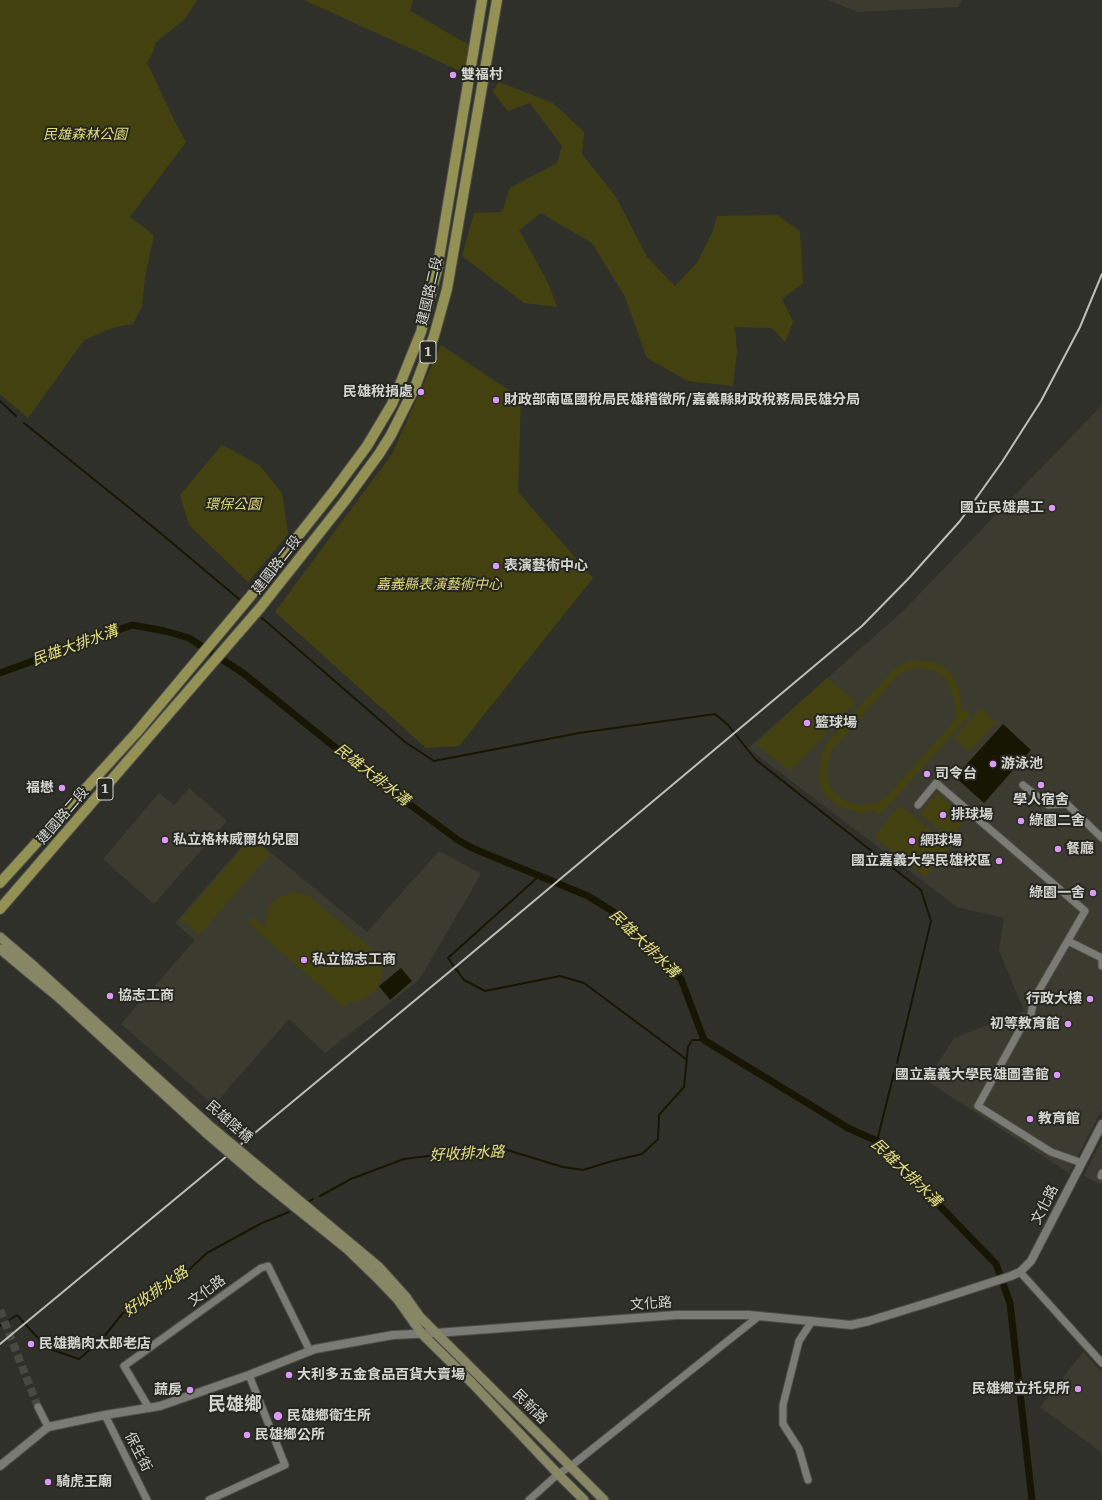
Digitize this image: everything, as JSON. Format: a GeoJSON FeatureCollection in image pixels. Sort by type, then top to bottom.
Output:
{"type":"FeatureCollection","features":[{"type":"Feature","properties":{"kind":"main road","name":"建國路二段"},"geometry":{"type":"LineString","coordinates":[[0,883],[137,732],[215,639],[333,492],[367,446],[392,404],[421,332],[437,270],[482,0]]}},
{"type":"Feature","properties":{"kind":"main road","name":"建國路二段"},"geometry":{"type":"LineString","coordinates":[[0,909],[260,608],[344,502],[379,454],[391,434],[415,387],[434,336],[447,288],[497,0]]}},
{"type":"Feature","properties":{"kind":"main road"},"geometry":{"type":"LineString","coordinates":[[437,270],[450,273]]}},
{"type":"Feature","properties":{"kind":"main road"},"geometry":{"type":"LineString","coordinates":[[0,937],[33,971]]}},
{"type":"Feature","properties":{"kind":"main road"},"geometry":{"type":"LineString","coordinates":[[0,949],[33,971]]}},
{"type":"Feature","properties":{"kind":"main road","name":"民雄陸橋"},"geometry":{"type":"LineString","coordinates":[[33,971],[210,1126],[379,1267],[402,1298]]}},
{"type":"Feature","properties":{"kind":"main road","name":"民新路"},"geometry":{"type":"LineString","coordinates":[[402,1298],[604,1500]]}},
{"type":"Feature","properties":{"kind":"main road","name":"民新路"},"geometry":{"type":"LineString","coordinates":[[402,1298],[422,1334],[472,1383],[584,1500]]}},
{"type":"Feature","properties":{"kind":"street"},"geometry":{"type":"LineString","coordinates":[[918,805],[936,783],[1085,911],[1034,999],[1029,1019],[1022,1026],[978,1106],[1050,1152],[1082,1164]]}},
{"type":"Feature","properties":{"kind":"street"},"geometry":{"type":"LineString","coordinates":[[1023,785],[1048,805],[1067,804],[1102,838]]}},
{"type":"Feature","properties":{"kind":"street"},"geometry":{"type":"LineString","coordinates":[[1068,941],[1102,959],[1102,966]]}},
{"type":"Feature","properties":{"kind":"street","name":"文化路"},"geometry":{"type":"LineString","coordinates":[[0,1466],[48,1427],[105,1415],[160,1406],[249,1375],[310,1351],[393,1335],[676,1315],[759,1316],[851,1325],[870,1321],[989,1284],[1020,1272],[1031,1260],[1102,1124]]}},
{"type":"Feature","properties":{"kind":"street"},"geometry":{"type":"LineString","coordinates":[[1102,1173],[1102,1176]]}},
{"type":"Feature","properties":{"kind":"street","name":"文化路"},"geometry":{"type":"LineString","coordinates":[[149,1408],[124,1366],[261,1268],[268,1266],[310,1351]]}},
{"type":"Feature","properties":{"kind":"street"},"geometry":{"type":"LineString","coordinates":[[1020,1272],[1102,1364]]}},
{"type":"Feature","properties":{"kind":"street"},"geometry":{"type":"LineString","coordinates":[[529,1500],[558,1474],[571,1466],[759,1316]]}},
{"type":"Feature","properties":{"kind":"street"},"geometry":{"type":"LineString","coordinates":[[808,1480],[799,1449],[783,1424],[783,1405],[799,1341],[812,1321]]}},
{"type":"Feature","properties":{"kind":"street"},"geometry":{"type":"LineString","coordinates":[[209,1500],[285,1465],[249,1375]]}},
{"type":"Feature","properties":{"kind":"street"},"geometry":{"type":"LineString","coordinates":[[38,1407],[48,1427]]}},
{"type":"Feature","properties":{"kind":"street","name":"保生街"},"geometry":{"type":"LineString","coordinates":[[105,1415],[147,1500]]}},
{"type":"Feature","properties":{"kind":"shaded area"},"geometry":{"type":"Polygon","coordinates":[[[828,0],[963,0],[958,7],[858,12],[828,0]]]}},
{"type":"Feature","properties":{"kind":"shaded area","name":"國立嘉義大學民雄校區"},"geometry":{"type":"Polygon","coordinates":[[[1102,405],[1102,1109],[1069,1173],[927,1081],[954,1038],[1024,1011],[999,950],[1004,918],[957,907],[748,748],[902,612],[1102,405]]]}},
{"type":"Feature","properties":{"kind":"shaded area","name":"游泳池"},"geometry":{"type":"Polygon","coordinates":[[[1003,724],[1031,750],[984,803],[955,777],[1003,724]]]}},
{"type":"Feature","properties":{"kind":"shaded area","name":"私立格林威爾幼兒園"},"geometry":{"type":"Polygon","coordinates":[[[189,788],[227,821],[154,904],[103,859],[159,793],[174,805],[189,788]]]}},
{"type":"Feature","properties":{"kind":"shaded area","name":"私立協志工商"},"geometry":{"type":"Polygon","coordinates":[[[251,836],[367,932],[439,851],[481,874],[419,980],[325,1053],[289,1019],[214,1105],[121,1024],[195,940],[175,923],[251,836]]]}},
{"type":"Feature","properties":{"kind":"shaded area"},"geometry":{"type":"Polygon","coordinates":[[[401,968],[412,981],[390,1000],[379,986],[401,968]]]}},
{"type":"Feature","properties":{"kind":"shaded area"},"geometry":{"type":"Polygon","coordinates":[[[1102,1140],[1102,1185],[1084,1176],[1102,1140]]]}},
{"type":"Feature","properties":{"kind":"shaded area","name":"民雄鄉立托兒所"},"geometry":{"type":"Polygon","coordinates":[[[1083,1352],[1102,1372],[1102,1453],[1040,1407],[1083,1352]]]}},
{"type":"Feature","properties":{"kind":"green space","name":"民雄森林公園"},"geometry":{"type":"Polygon","coordinates":[[[0,0],[197,0],[185,19],[156,42],[147,63],[186,142],[130,217],[154,235],[145,277],[142,306],[133,324],[115,327],[84,340],[28,418],[0,394],[0,0]]]}},
{"type":"Feature","properties":{"kind":"green space"},"geometry":{"type":"Polygon","coordinates":[[[304,0],[413,0],[410,11],[474,48],[469,75],[304,0]]]}},
{"type":"Feature","properties":{"kind":"green space"},"geometry":{"type":"Polygon","coordinates":[[[499,82],[553,103],[584,132],[582,154],[616,197],[647,257],[675,286],[697,263],[713,231],[717,216],[777,215],[800,231],[803,283],[782,299],[793,322],[785,342],[772,328],[735,327],[737,352],[733,386],[688,381],[647,358],[625,297],[592,243],[541,213],[519,230],[548,283],[557,307],[524,303],[462,256],[474,213],[502,212],[510,188],[557,163],[562,146],[530,103],[508,111],[493,92],[499,82]]]}},
{"type":"Feature","properties":{"kind":"green space","name":"嘉義縣表演藝術中心"},"geometry":{"type":"Polygon","coordinates":[[[441,345],[521,398],[518,492],[593,578],[459,746],[426,748],[275,612],[392,454],[441,345]]]}},
{"type":"Feature","properties":{"kind":"green space","name":"環保公園"},"geometry":{"type":"Polygon","coordinates":[[[222,445],[259,465],[282,493],[288,534],[248,582],[189,525],[180,495],[222,445]]]}},
{"type":"Feature","properties":{"kind":"green space"},"geometry":{"type":"Polygon","coordinates":[[[912,660],[934,662],[943,666],[952,674],[959,689],[962,709],[971,714],[879,816],[874,810],[868,813],[859,813],[834,803],[821,789],[818,775],[822,756],[827,742],[895,668],[912,660]],[[922,668],[913,669],[899,674],[833,749],[829,760],[827,773],[830,787],[838,796],[852,803],[862,805],[878,802],[886,797],[956,719],[954,699],[946,679],[935,671],[922,668]]]}},
{"type":"Feature","properties":{"kind":"green space","name":"籃球場"},"geometry":{"type":"Polygon","coordinates":[[[827,678],[856,702],[791,771],[755,744],[827,678]]]}},
{"type":"Feature","properties":{"kind":"green space"},"geometry":{"type":"Polygon","coordinates":[[[981,708],[996,723],[969,752],[954,738],[981,708]]]}},
{"type":"Feature","properties":{"kind":"green space","name":"排球場"},"geometry":{"type":"Polygon","coordinates":[[[937,793],[967,818],[949,838],[920,813],[937,793]]]}},
{"type":"Feature","properties":{"kind":"green space","name":"網球場"},"geometry":{"type":"Polygon","coordinates":[[[900,805],[950,847],[925,877],[874,836],[900,805]]]}},
{"type":"Feature","properties":{"kind":"green space"},"geometry":{"type":"Polygon","coordinates":[[[251,838],[270,854],[199,935],[181,919],[251,838]]]}},
{"type":"Feature","properties":{"kind":"green space"},"geometry":{"type":"Polygon","coordinates":[[[295,892],[308,895],[375,952],[381,961],[383,971],[382,978],[377,989],[368,997],[359,1001],[349,1002],[344,1007],[248,923],[253,917],[265,927],[268,909],[273,902],[282,896],[295,892]]]}},
{"type":"Feature","properties":{"kind":"waterway"},"geometry":{"type":"LineString","coordinates":[[0,401],[16,416]]}},
{"type":"Feature","properties":{"kind":"waterway"},"geometry":{"type":"LineString","coordinates":[[24,423],[158,531],[239,599]]}},
{"type":"Feature","properties":{"kind":"waterway"},"geometry":{"type":"LineString","coordinates":[[262,618],[405,742],[434,761],[579,733],[715,714],[728,725],[756,760],[921,890],[931,921],[897,1063]]}},
{"type":"Feature","properties":{"kind":"waterway","name":"民雄大排水溝"},"geometry":{"type":"LineString","coordinates":[[0,673],[132,625],[165,631],[189,638],[243,673],[363,770],[458,840],[472,848],[588,896],[617,914],[681,979],[704,1040],[848,1128],[877,1141],[996,1264],[1010,1303],[1032,1500]]}},
{"type":"Feature","properties":{"kind":"waterway"},"geometry":{"type":"LineString","coordinates":[[539,876],[448,958],[464,980],[485,991],[560,976],[584,983],[686,1059]]}},
{"type":"Feature","properties":{"kind":"waterway","name":"好收排水路"},"geometry":{"type":"LineString","coordinates":[[320,1196],[351,1179],[404,1159],[452,1153],[507,1150],[563,1167],[583,1170],[642,1154],[658,1139],[659,1115],[684,1087],[688,1047],[692,1040],[704,1040]]}},
{"type":"Feature","properties":{"kind":"waterway"},"geometry":{"type":"LineString","coordinates":[[877,1141],[894,1073]]}},
{"type":"Feature","properties":{"kind":"waterway","name":"好收排水路"},"geometry":{"type":"LineString","coordinates":[[306,1203],[313,1199]]}},
{"type":"Feature","properties":{"kind":"waterway","name":"好收排水路"},"geometry":{"type":"LineString","coordinates":[[0,1326],[17,1315],[47,1348],[79,1359],[102,1339],[123,1313],[180,1278],[207,1253],[262,1223],[289,1212]]}},
{"type":"Feature","properties":{"kind":"tunnel"},"geometry":{"type":"LineString","coordinates":[[0,1310],[38,1407]]}},
{"type":"Feature","properties":{"kind":"railway"},"geometry":{"type":"LineString","coordinates":[[0,1344],[460,963],[862,626],[910,577],[960,521],[1002,462],[1041,401],[1080,327],[1102,274]]}},
{"type":"Feature","properties":{"kind":"place","name":"雙福村"},"geometry":{"type":"Point","coordinates":[453,75]}},
{"type":"Feature","properties":{"kind":"place","name":"民雄稅捐處"},"geometry":{"type":"Point","coordinates":[421,392]}},
{"type":"Feature","properties":{"kind":"place","name":"財政部南區國稅局民雄稽徵所/嘉義縣財政稅務局民雄分局"},"geometry":{"type":"Point","coordinates":[496,400]}},
{"type":"Feature","properties":{"kind":"place","name":"國立民雄農工"},"geometry":{"type":"Point","coordinates":[1052,508]}},
{"type":"Feature","properties":{"kind":"place","name":"表演藝術中心"},"geometry":{"type":"Point","coordinates":[496,566]}},
{"type":"Feature","properties":{"kind":"place","name":"籃球場"},"geometry":{"type":"Point","coordinates":[807,723]}},
{"type":"Feature","properties":{"kind":"place","name":"游泳池"},"geometry":{"type":"Point","coordinates":[993,764]}},
{"type":"Feature","properties":{"kind":"place","name":"司令台"},"geometry":{"type":"Point","coordinates":[927,774]}},
{"type":"Feature","properties":{"kind":"place","name":"學人宿舍"},"geometry":{"type":"Point","coordinates":[1041,785]}},
{"type":"Feature","properties":{"kind":"place","name":"福懋"},"geometry":{"type":"Point","coordinates":[62,788]}},
{"type":"Feature","properties":{"kind":"place","name":"排球場"},"geometry":{"type":"Point","coordinates":[943,815]}},
{"type":"Feature","properties":{"kind":"place","name":"綠園二舍"},"geometry":{"type":"Point","coordinates":[1021,821]}},
{"type":"Feature","properties":{"kind":"place","name":"私立格林威爾幼兒園"},"geometry":{"type":"Point","coordinates":[165,840]}},
{"type":"Feature","properties":{"kind":"place","name":"網球場"},"geometry":{"type":"Point","coordinates":[912,841]}},
{"type":"Feature","properties":{"kind":"place","name":"餐廳"},"geometry":{"type":"Point","coordinates":[1058,849]}},
{"type":"Feature","properties":{"kind":"place","name":"國立嘉義大學民雄校區"},"geometry":{"type":"Point","coordinates":[999,861]}},
{"type":"Feature","properties":{"kind":"place","name":"綠園一舍"},"geometry":{"type":"Point","coordinates":[1093,893]}},
{"type":"Feature","properties":{"kind":"place","name":"私立協志工商"},"geometry":{"type":"Point","coordinates":[304,960]}},
{"type":"Feature","properties":{"kind":"place","name":"協志工商"},"geometry":{"type":"Point","coordinates":[110,996]}},
{"type":"Feature","properties":{"kind":"place","name":"行政大樓"},"geometry":{"type":"Point","coordinates":[1090,999]}},
{"type":"Feature","properties":{"kind":"place","name":"初等教育館"},"geometry":{"type":"Point","coordinates":[1068,1024]}},
{"type":"Feature","properties":{"kind":"place","name":"國立嘉義大學民雄圖書館"},"geometry":{"type":"Point","coordinates":[1057,1075]}},
{"type":"Feature","properties":{"kind":"place","name":"教育館"},"geometry":{"type":"Point","coordinates":[1030,1119]}},
{"type":"Feature","properties":{"kind":"place","name":"民雄鵝肉太郎老店"},"geometry":{"type":"Point","coordinates":[31,1344]}},
{"type":"Feature","properties":{"kind":"place","name":"大利多五金食品百貨大賣場"},"geometry":{"type":"Point","coordinates":[289,1375]}},
{"type":"Feature","properties":{"kind":"place","name":"民雄鄉立托兒所"},"geometry":{"type":"Point","coordinates":[1078,1389]}},
{"type":"Feature","properties":{"kind":"place","name":"蔬房"},"geometry":{"type":"Point","coordinates":[190,1390]}},
{"type":"Feature","properties":{"kind":"place","name":"民雄鄉衛生所"},"geometry":{"type":"Point","coordinates":[278,1416]}},
{"type":"Feature","properties":{"kind":"place","name":"民雄鄉公所"},"geometry":{"type":"Point","coordinates":[247,1435]}},
{"type":"Feature","properties":{"kind":"place","name":"騎虎王廟"},"geometry":{"type":"Point","coordinates":[48,1482]}},
{"type":"Feature","properties":{"kind":"district","name":"民雄鄉"},"geometry":{"type":"Point","coordinates":[235,1405]}}]}
